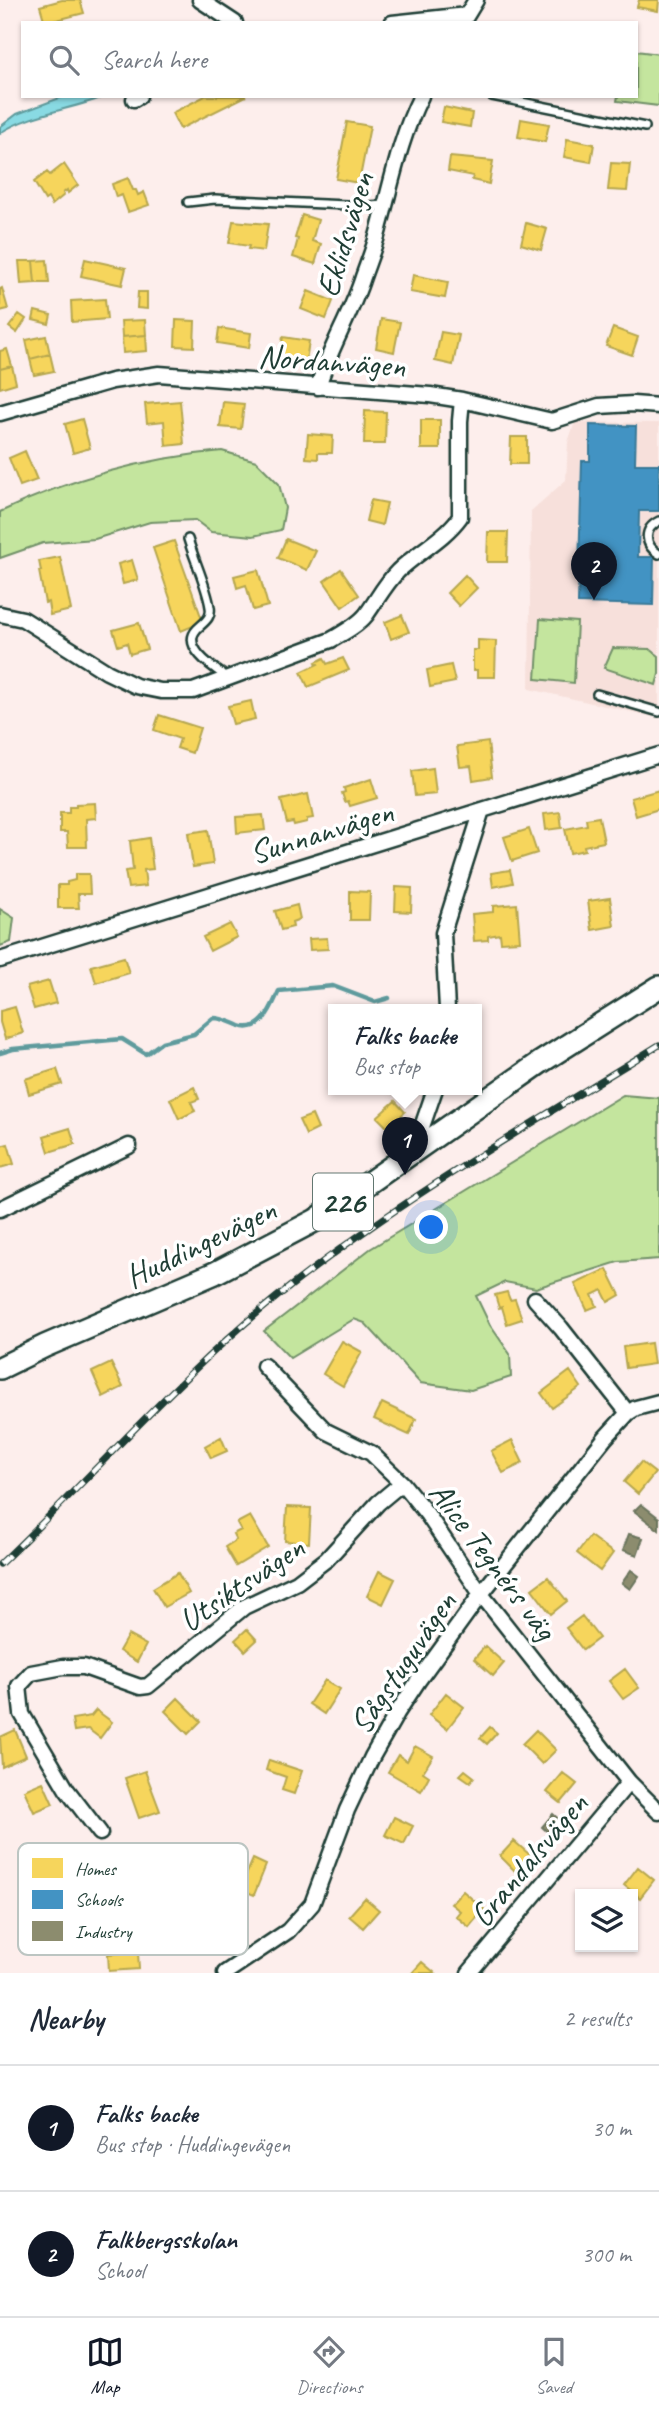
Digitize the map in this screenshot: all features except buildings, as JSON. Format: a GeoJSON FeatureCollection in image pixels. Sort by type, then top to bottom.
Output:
{"type":"FeatureCollection","features":[{"type":"Feature","properties":{"kind":"main road","name":"Huddingevägen"},"geometry":{"type":"LineString","coordinates":[[0,1368],[215,1273],[274,1243],[337,1206],[541,1062],[659,987]]}},
{"type":"Feature","properties":{"kind":"street"},"geometry":{"type":"LineString","coordinates":[[200,0],[232,21]]}},
{"type":"Feature","properties":{"kind":"street"},"geometry":{"type":"LineString","coordinates":[[428,21],[464,19],[476,0]]}},
{"type":"Feature","properties":{"kind":"street","name":"Eklidsvägen"},"geometry":{"type":"LineString","coordinates":[[318,387],[324,368],[353,307],[380,225],[406,126],[420,98]]}},
{"type":"Feature","properties":{"kind":"street","name":"Nordanvägen"},"geometry":{"type":"LineString","coordinates":[[0,413],[112,381],[159,374],[395,392],[462,400],[552,421],[599,406],[659,406]]}},
{"type":"Feature","properties":{"kind":"street"},"geometry":{"type":"LineString","coordinates":[[0,614],[23,619],[107,672],[136,686],[160,691],[192,691],[331,640],[365,616],[379,592],[397,571],[453,527],[460,517],[462,400]]}},
{"type":"Feature","properties":{"kind":"street","name":"Sunnanvägen"},"geometry":{"type":"LineString","coordinates":[[0,960],[659,755]]}},
{"type":"Feature","properties":{"kind":"street"},"geometry":{"type":"LineString","coordinates":[[447,1004],[443,933],[482,810]]}},
{"type":"Feature","properties":{"kind":"street"},"geometry":{"type":"LineString","coordinates":[[414,1150],[433,1095]]}},
{"type":"Feature","properties":{"kind":"street"},"geometry":{"type":"LineString","coordinates":[[0,1209],[129,1146]]}},
{"type":"Feature","properties":{"kind":"street"},"geometry":{"type":"LineString","coordinates":[[535,1299],[628,1413],[659,1402]]}},
{"type":"Feature","properties":{"kind":"street","name":"Alice Tegnérs väg"},"geometry":{"type":"LineString","coordinates":[[264,1366],[326,1431],[372,1452],[402,1483],[434,1523],[481,1594],[629,1782],[659,1811]]}},
{"type":"Feature","properties":{"kind":"street","name":"Sågstuguvägen"},"geometry":{"type":"LineString","coordinates":[[225,1973],[288,1931],[312,1904],[347,1810],[397,1713],[481,1594],[628,1413]]}},
{"type":"Feature","properties":{"kind":"street","name":"Utsiktsvägen"},"geometry":{"type":"LineString","coordinates":[[100,1833],[67,1790],[22,1714],[19,1686],[31,1674],[63,1667],[84,1667],[139,1687],[148,1686],[244,1607],[297,1582],[327,1559],[378,1503],[402,1483]]}},
{"type":"Feature","properties":{"kind":"street","name":"Grandalsvägen"},"geometry":{"type":"LineString","coordinates":[[469,1973],[629,1782]]}},
{"type":"Feature","properties":{"kind":"lane"},"geometry":{"type":"LineString","coordinates":[[502,98],[645,127]]}},
{"type":"Feature","properties":{"kind":"lane"},"geometry":{"type":"LineString","coordinates":[[187,202],[215,199],[385,205]]}},
{"type":"Feature","properties":{"kind":"lane"},"geometry":{"type":"LineString","coordinates":[[659,521],[651,526],[647,537],[650,547],[659,554]]}},
{"type":"Feature","properties":{"kind":"lane"},"geometry":{"type":"LineString","coordinates":[[188,539],[211,608],[207,620],[192,637],[193,645],[199,654],[229,678]]}},
{"type":"Feature","properties":{"kind":"lane"},"geometry":{"type":"LineString","coordinates":[[597,694],[659,712]]}},
{"type":"Feature","properties":{"kind":"shaded area"},"geometry":{"type":"Polygon","coordinates":[[[575,422],[659,423],[659,718],[529,689],[531,511],[566,480],[568,442],[575,422]]]}},
{"type":"Feature","properties":{"kind":"green space"},"geometry":{"type":"Polygon","coordinates":[[[638,51],[659,54],[659,106],[617,101],[618,98],[638,98],[638,51]]]}},
{"type":"Feature","properties":{"kind":"green space"},"geometry":{"type":"Polygon","coordinates":[[[222,451],[256,461],[279,484],[285,508],[281,530],[253,536],[211,532],[195,520],[150,522],[95,539],[43,543],[0,558],[0,512],[53,490],[108,472],[165,459],[222,451]]]}},
{"type":"Feature","properties":{"kind":"green space"},"geometry":{"type":"Polygon","coordinates":[[[540,619],[577,622],[574,683],[536,679],[540,619]]]}},
{"type":"Feature","properties":{"kind":"green space"},"geometry":{"type":"Polygon","coordinates":[[[613,648],[650,649],[659,656],[656,685],[604,668],[613,648]]]}},
{"type":"Feature","properties":{"kind":"green space"},"geometry":{"type":"Polygon","coordinates":[[[0,909],[14,918],[11,942],[0,946],[0,909]]]}},
{"type":"Feature","properties":{"kind":"green space"},"geometry":{"type":"Polygon","coordinates":[[[623,1095],[659,1098],[659,1259],[618,1262],[536,1288],[505,1282],[476,1296],[490,1325],[510,1354],[511,1377],[471,1390],[420,1383],[365,1323],[354,1319],[290,1358],[264,1331],[370,1249],[623,1095]]]}},
{"type":"Feature","properties":{"kind":"water"},"geometry":{"type":"Polygon","coordinates":[[[60,98],[101,98],[38,116],[0,133],[0,127],[17,114],[60,98]]]}},
{"type":"Feature","properties":{"kind":"waterway"},"geometry":{"type":"LineString","coordinates":[[0,1053],[13,1049],[122,1039],[146,1054],[162,1042],[194,1034],[213,1018],[224,1019],[240,1026],[254,1026],[265,1017],[279,991],[333,986],[375,1002],[389,998]]}},
{"type":"Feature","properties":{"kind":"railway"},"geometry":{"type":"LineString","coordinates":[[0,1564],[205,1359],[278,1296],[323,1261],[417,1196],[659,1045]]}},
{"type":"Feature","properties":{"kind":"place","name":"Falkbergsskolan"},"geometry":{"type":"Point","coordinates":[594,600]}},
{"type":"Feature","properties":{"kind":"place","name":"Falks backe"},"geometry":{"type":"Point","coordinates":[405,1175]}}]}
